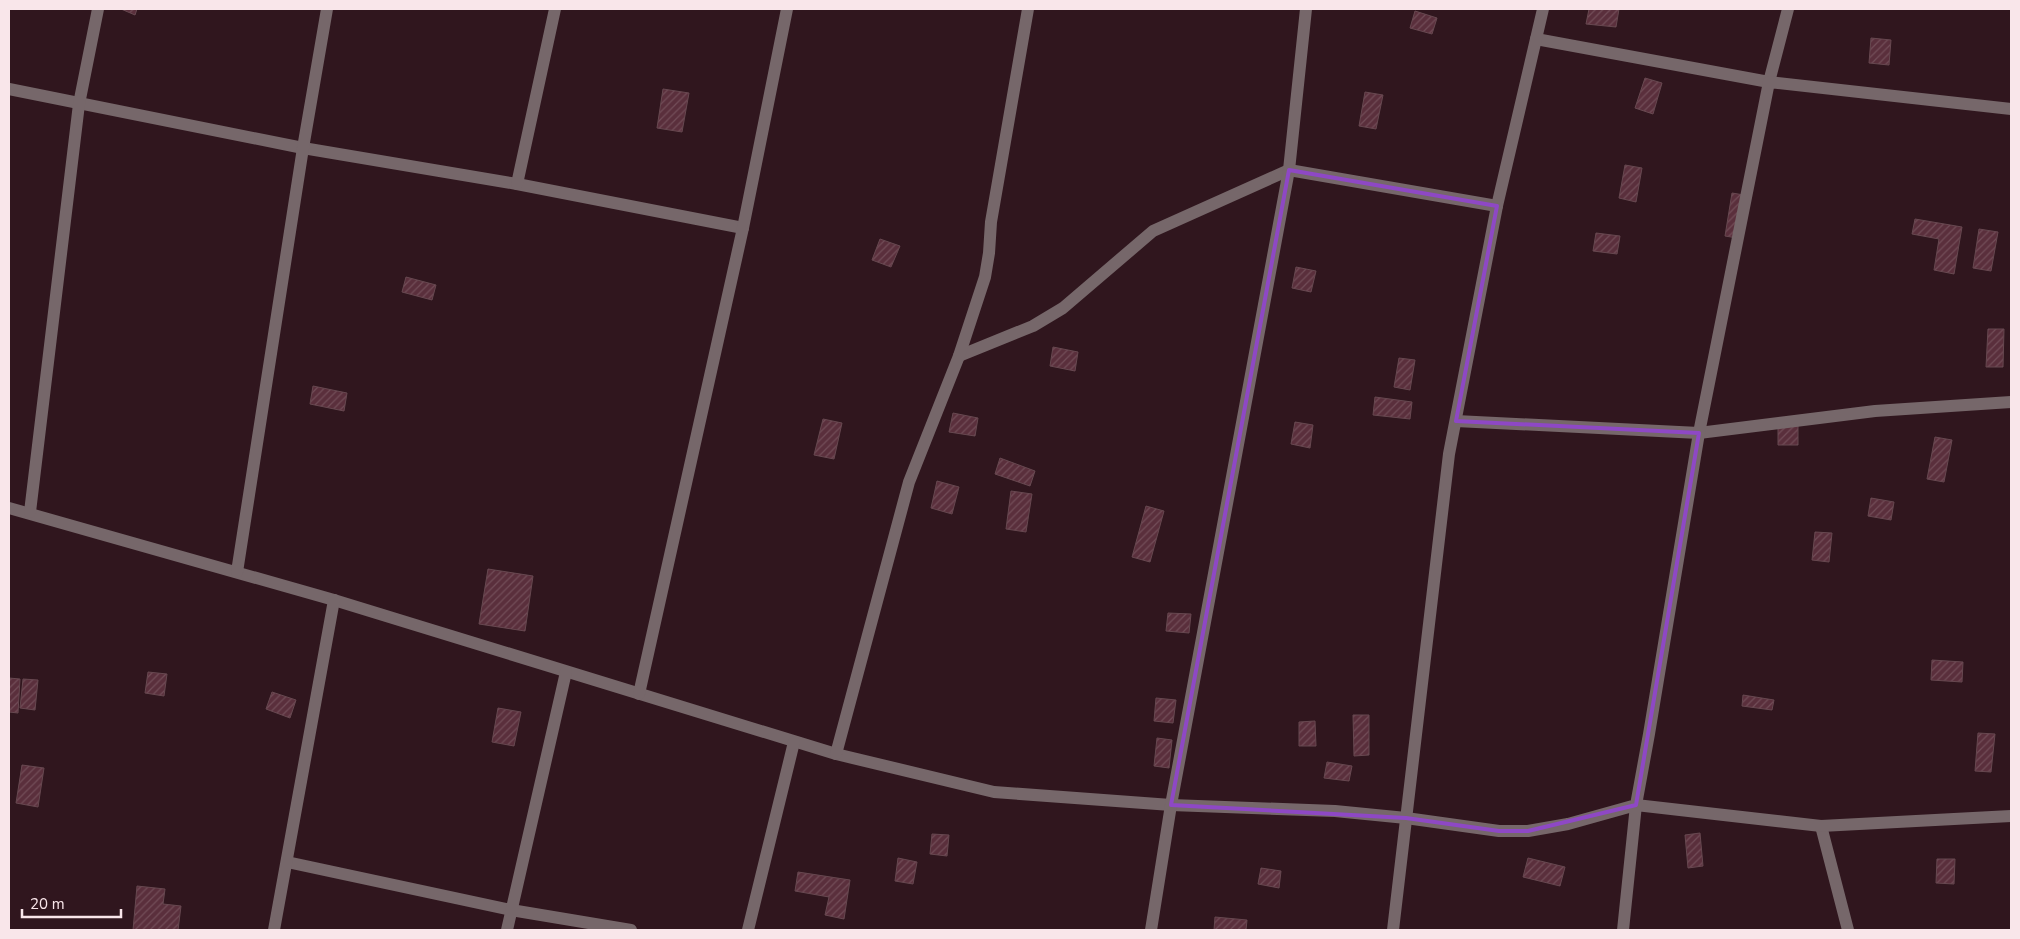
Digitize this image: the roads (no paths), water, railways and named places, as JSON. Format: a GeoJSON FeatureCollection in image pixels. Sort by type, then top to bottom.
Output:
{"type":"FeatureCollection","features":[{"type":"Feature","properties":{"kind":"street"},"geometry":{"type":"LineString","coordinates":[[30,512],[79,104],[98,9]]}},
{"type":"Feature","properties":{"kind":"street"},"geometry":{"type":"LineString","coordinates":[[237,572],[302,148],[327,9]]}},
{"type":"Feature","properties":{"kind":"street"},"geometry":{"type":"LineString","coordinates":[[517,184],[555,9]]}},
{"type":"Feature","properties":{"kind":"street"},"geometry":{"type":"LineString","coordinates":[[639,694],[743,228],[787,9]]}},
{"type":"Feature","properties":{"kind":"street"},"geometry":{"type":"LineString","coordinates":[[836,754],[910,482],[959,356],[985,277],[991,222],[1028,9]]}},
{"type":"Feature","properties":{"kind":"street"},"geometry":{"type":"LineString","coordinates":[[1151,930],[1171,805],[1289,170],[1306,9]]}},
{"type":"Feature","properties":{"kind":"street"},"geometry":{"type":"LineString","coordinates":[[1393,930],[1448,464],[1497,206],[1543,9]]}},
{"type":"Feature","properties":{"kind":"street"},"geometry":{"type":"LineString","coordinates":[[1623,930],[1636,805],[1699,433],[1769,82],[1788,9]]}},
{"type":"Feature","properties":{"kind":"street"},"geometry":{"type":"LineString","coordinates":[[1536,39],[1769,82],[2011,109]]}},
{"type":"Feature","properties":{"kind":"street"},"geometry":{"type":"LineString","coordinates":[[9,89],[302,148],[517,184],[743,228]]}},
{"type":"Feature","properties":{"kind":"street"},"geometry":{"type":"LineString","coordinates":[[959,356],[1033,326],[1062,308],[1154,231],[1289,170],[1497,206]]}},
{"type":"Feature","properties":{"kind":"street"},"geometry":{"type":"LineString","coordinates":[[1456,421],[1699,433],[1874,411],[2011,402]]}},
{"type":"Feature","properties":{"kind":"street"},"geometry":{"type":"LineString","coordinates":[[9,508],[30,512],[334,600],[794,742],[994,792],[1171,805],[1335,811],[1406,818],[1499,831],[1528,831],[1568,824],[1636,805],[1821,826],[2011,816]]}},
{"type":"Feature","properties":{"kind":"street"},"geometry":{"type":"LineString","coordinates":[[274,930],[334,600]]}},
{"type":"Feature","properties":{"kind":"street"},"geometry":{"type":"LineString","coordinates":[[507,930],[566,672]]}},
{"type":"Feature","properties":{"kind":"street"},"geometry":{"type":"LineString","coordinates":[[748,930],[794,742]]}},
{"type":"Feature","properties":{"kind":"street"},"geometry":{"type":"LineString","coordinates":[[1821,826],[1848,930]]}},
{"type":"Feature","properties":{"kind":"street"},"geometry":{"type":"LineString","coordinates":[[287,862],[511,910],[632,930]]}}]}
